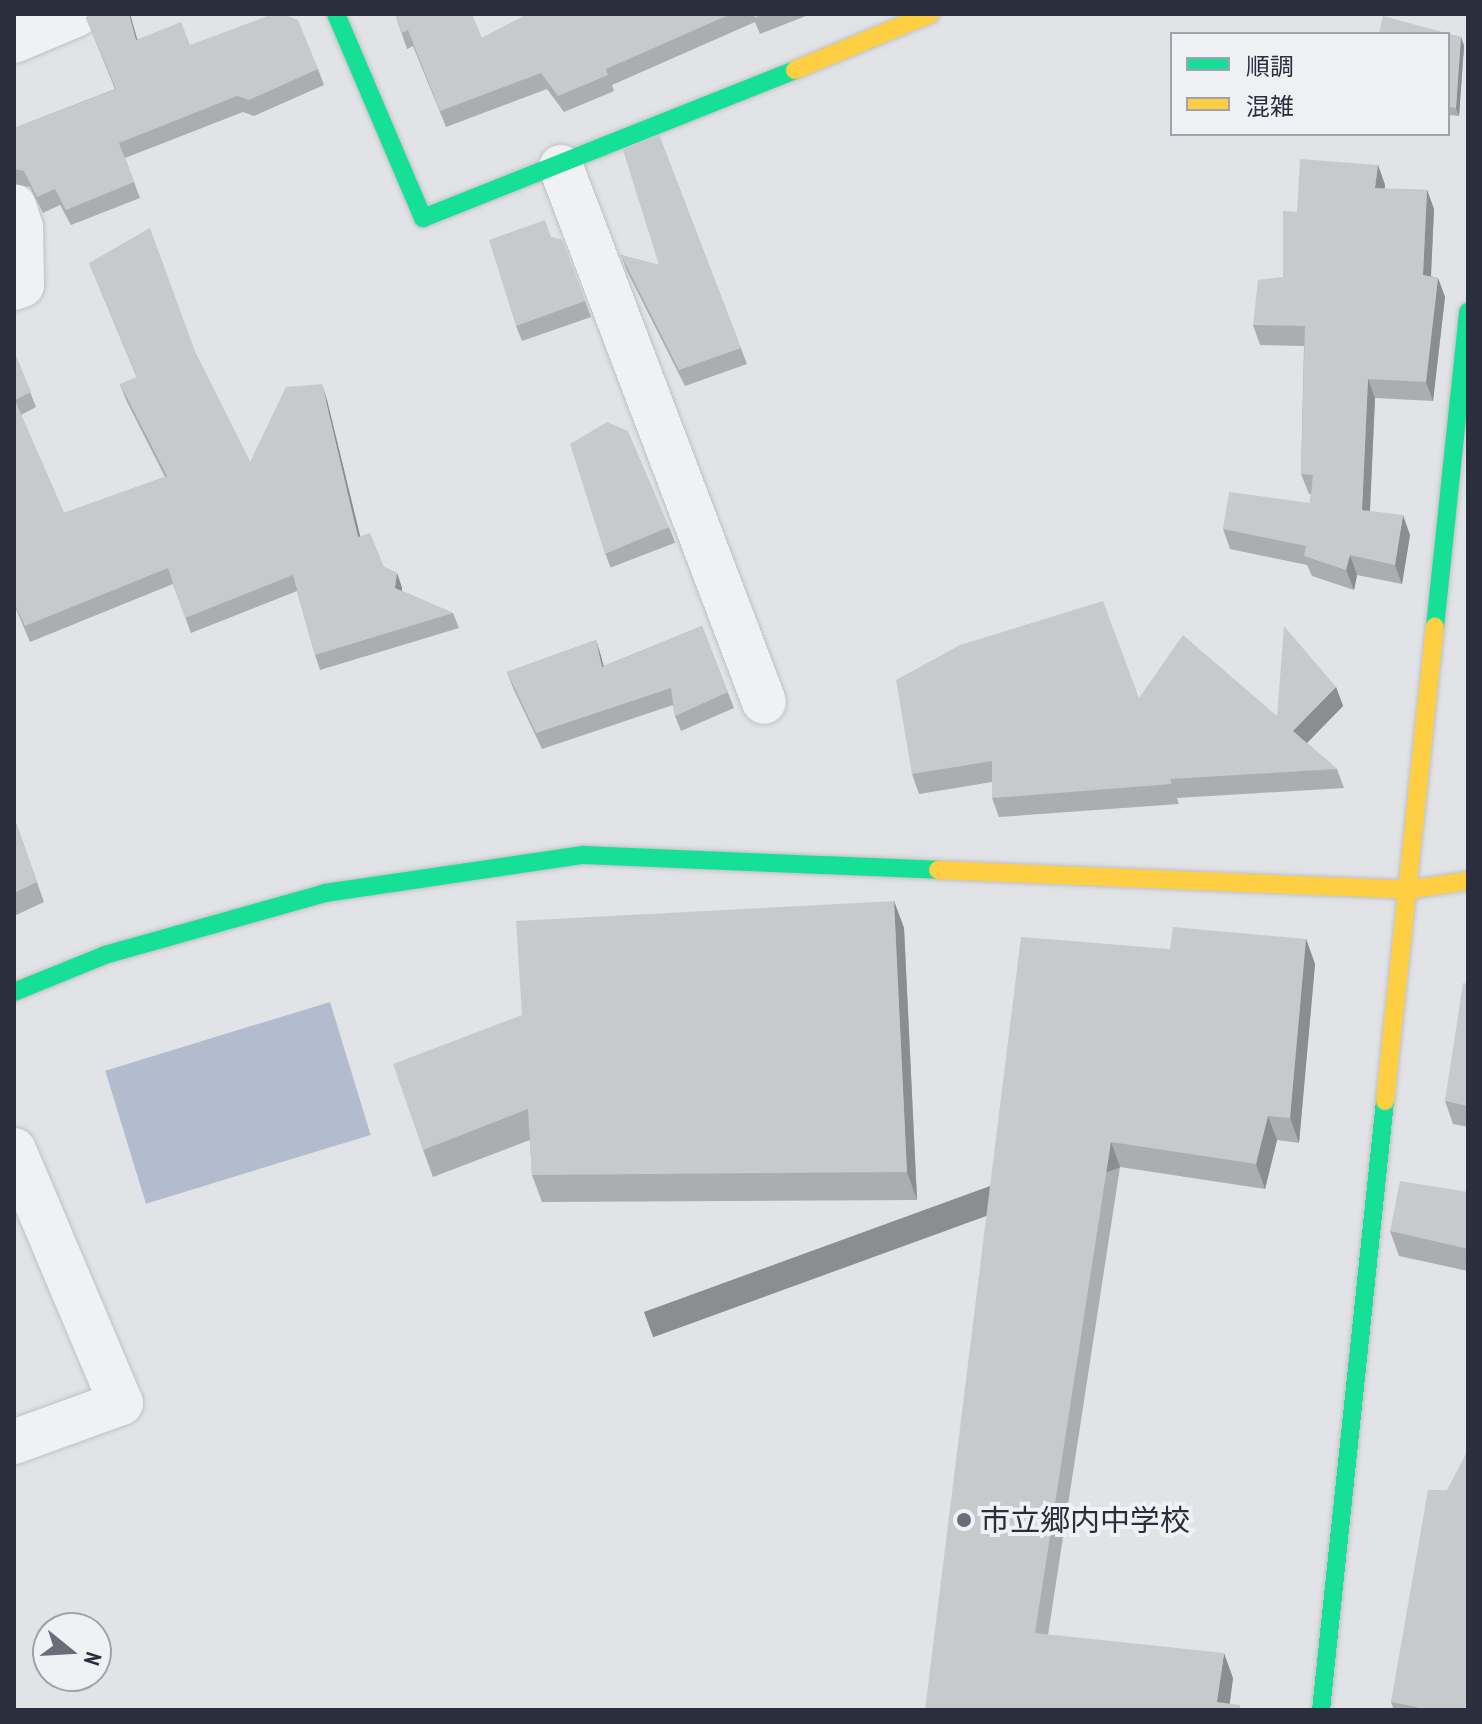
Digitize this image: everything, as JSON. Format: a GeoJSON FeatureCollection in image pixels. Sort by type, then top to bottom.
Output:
{"type":"FeatureCollection","features":[{"type":"Feature","properties":{"kind":"street"},"geometry":{"type":"LineString","coordinates":[[14,41],[78,14]]}},
{"type":"Feature","properties":{"kind":"street"},"geometry":{"type":"LineString","coordinates":[[336,14],[423,218],[561,167],[930,14]]}},
{"type":"Feature","properties":{"kind":"street"},"geometry":{"type":"LineString","coordinates":[[561,167],[764,702]]}},
{"type":"Feature","properties":{"kind":"street"},"geometry":{"type":"LineString","coordinates":[[14,206],[21,227],[22,285],[14,288]]}},
{"type":"Feature","properties":{"kind":"street"},"geometry":{"type":"LineString","coordinates":[[1321,1710],[1468,312]]}},
{"type":"Feature","properties":{"kind":"street"},"geometry":{"type":"LineString","coordinates":[[14,992],[105,955],[325,893],[583,855],[1406,890],[1468,881]]}},
{"type":"Feature","properties":{"kind":"street"},"geometry":{"type":"LineString","coordinates":[[14,1150],[121,1403],[14,1442]]}},
{"type":"Feature","properties":{"kind":"water"},"geometry":{"type":"Polygon","coordinates":[[[330,1002],[371,1135],[146,1204],[105,1071],[330,1002]]]}},
{"type":"Feature","properties":{"kind":"building"},"geometry":{"type":"Polygon","coordinates":[[[89,14],[129,14],[136,40],[181,22],[190,45],[273,14],[283,14],[298,20],[318,69],[249,100],[237,96],[119,143],[134,182],[66,210],[55,189],[37,197],[24,171],[14,169],[14,128],[116,89],[86,18],[89,14]]]}},
{"type":"Feature","properties":{"kind":"building"},"geometry":{"type":"Polygon","coordinates":[[[395,14],[472,14],[482,38],[528,14],[731,14],[606,69],[608,75],[558,96],[541,73],[440,111],[408,30],[402,33],[395,14]]]}},
{"type":"Feature","properties":{"kind":"building"},"geometry":{"type":"Polygon","coordinates":[[[1383,16],[1442,32],[1379,32],[1383,16]]]}},
{"type":"Feature","properties":{"kind":"building"},"geometry":{"type":"Polygon","coordinates":[[[1450,34],[1461,37],[1456,108],[1450,107],[1450,34]]]}},
{"type":"Feature","properties":{"kind":"building"},"geometry":{"type":"Polygon","coordinates":[[[659,135],[741,348],[679,370],[621,255],[659,265],[623,150],[659,135]]]}},
{"type":"Feature","properties":{"kind":"building"},"geometry":{"type":"Polygon","coordinates":[[[1300,159],[1378,165],[1375,188],[1427,190],[1423,275],[1438,278],[1426,382],[1368,379],[1362,510],[1403,515],[1395,565],[1350,555],[1346,570],[1304,556],[1306,546],[1223,529],[1229,492],[1310,503],[1313,475],[1301,474],[1305,326],[1253,325],[1258,280],[1283,277],[1283,211],[1297,212],[1300,159]]]}},
{"type":"Feature","properties":{"kind":"building"},"geometry":{"type":"Polygon","coordinates":[[[545,220],[551,237],[562,240],[585,301],[516,326],[489,240],[545,220]]]}},
{"type":"Feature","properties":{"kind":"building"},"geometry":{"type":"Polygon","coordinates":[[[150,228],[196,354],[250,462],[286,387],[322,384],[358,537],[370,533],[384,567],[397,573],[395,588],[453,613],[315,655],[293,575],[185,618],[168,568],[25,626],[14,602],[14,351],[31,392],[15,400],[64,513],[167,476],[120,384],[137,377],[89,263],[150,228]]]}},
{"type":"Feature","properties":{"kind":"building"},"geometry":{"type":"Polygon","coordinates":[[[607,422],[628,431],[669,527],[605,554],[570,444],[607,422]]]}},
{"type":"Feature","properties":{"kind":"building"},"geometry":{"type":"Polygon","coordinates":[[[1103,601],[1139,698],[1183,635],[1277,716],[1284,626],[1336,687],[1293,731],[1337,769],[1170,779],[1172,784],[992,798],[992,761],[912,774],[896,680],[960,645],[1103,601]]]}},
{"type":"Feature","properties":{"kind":"building"},"geometry":{"type":"Polygon","coordinates":[[[702,626],[728,692],[675,716],[671,688],[536,733],[507,672],[596,640],[602,667],[702,626]]]}},
{"type":"Feature","properties":{"kind":"building"},"geometry":{"type":"Polygon","coordinates":[[[14,818],[37,882],[14,893],[14,818]]]}},
{"type":"Feature","properties":{"kind":"building"},"geometry":{"type":"Polygon","coordinates":[[[894,901],[907,1172],[532,1175],[528,1109],[423,1150],[393,1064],[522,1015],[516,921],[894,901]]]}},
{"type":"Feature","properties":{"kind":"building"},"geometry":{"type":"Polygon","coordinates":[[[1173,927],[1306,939],[1290,1118],[1268,1116],[1256,1164],[1111,1142],[1035,1633],[1224,1653],[1217,1702],[1240,1705],[1240,1710],[925,1710],[1021,937],[1170,949],[1173,927]]]}},
{"type":"Feature","properties":{"kind":"building"},"geometry":{"type":"Polygon","coordinates":[[[1463,983],[1468,984],[1468,1106],[1445,1101],[1463,983]]]}},
{"type":"Feature","properties":{"kind":"building"},"geometry":{"type":"Polygon","coordinates":[[[1400,1181],[1468,1192],[1468,1249],[1390,1231],[1400,1181]]]}},
{"type":"Feature","properties":{"kind":"building"},"geometry":{"type":"Polygon","coordinates":[[[1468,1450],[1468,1710],[1416,1710],[1417,1707],[1391,1702],[1428,1490],[1447,1490],[1468,1450]]]}},
{"type":"Feature","properties":{"kind":"traffic: fast"},"geometry":{"type":"LineString","coordinates":[[336,14],[423,218],[795,70]]}},
{"type":"Feature","properties":{"kind":"traffic: fast"},"geometry":{"type":"LineString","coordinates":[[1435,627],[1468,312]]}},
{"type":"Feature","properties":{"kind":"traffic: fast"},"geometry":{"type":"LineString","coordinates":[[14,992],[105,955],[325,893],[583,855],[938,870]]}},
{"type":"Feature","properties":{"kind":"traffic: fast"},"geometry":{"type":"LineString","coordinates":[[1321,1710],[1385,1101]]}},
{"type":"Feature","properties":{"kind":"traffic: slow"},"geometry":{"type":"LineString","coordinates":[[795,70],[930,14]]}},
{"type":"Feature","properties":{"kind":"traffic: slow"},"geometry":{"type":"LineString","coordinates":[[1385,1101],[1435,627]]}},
{"type":"Feature","properties":{"kind":"traffic: slow"},"geometry":{"type":"LineString","coordinates":[[938,870],[1406,890],[1468,881]]}},
{"type":"Feature","properties":{"kind":"place","name":"市立郷内中学校"},"geometry":{"type":"Point","coordinates":[964,1520]}}]}
